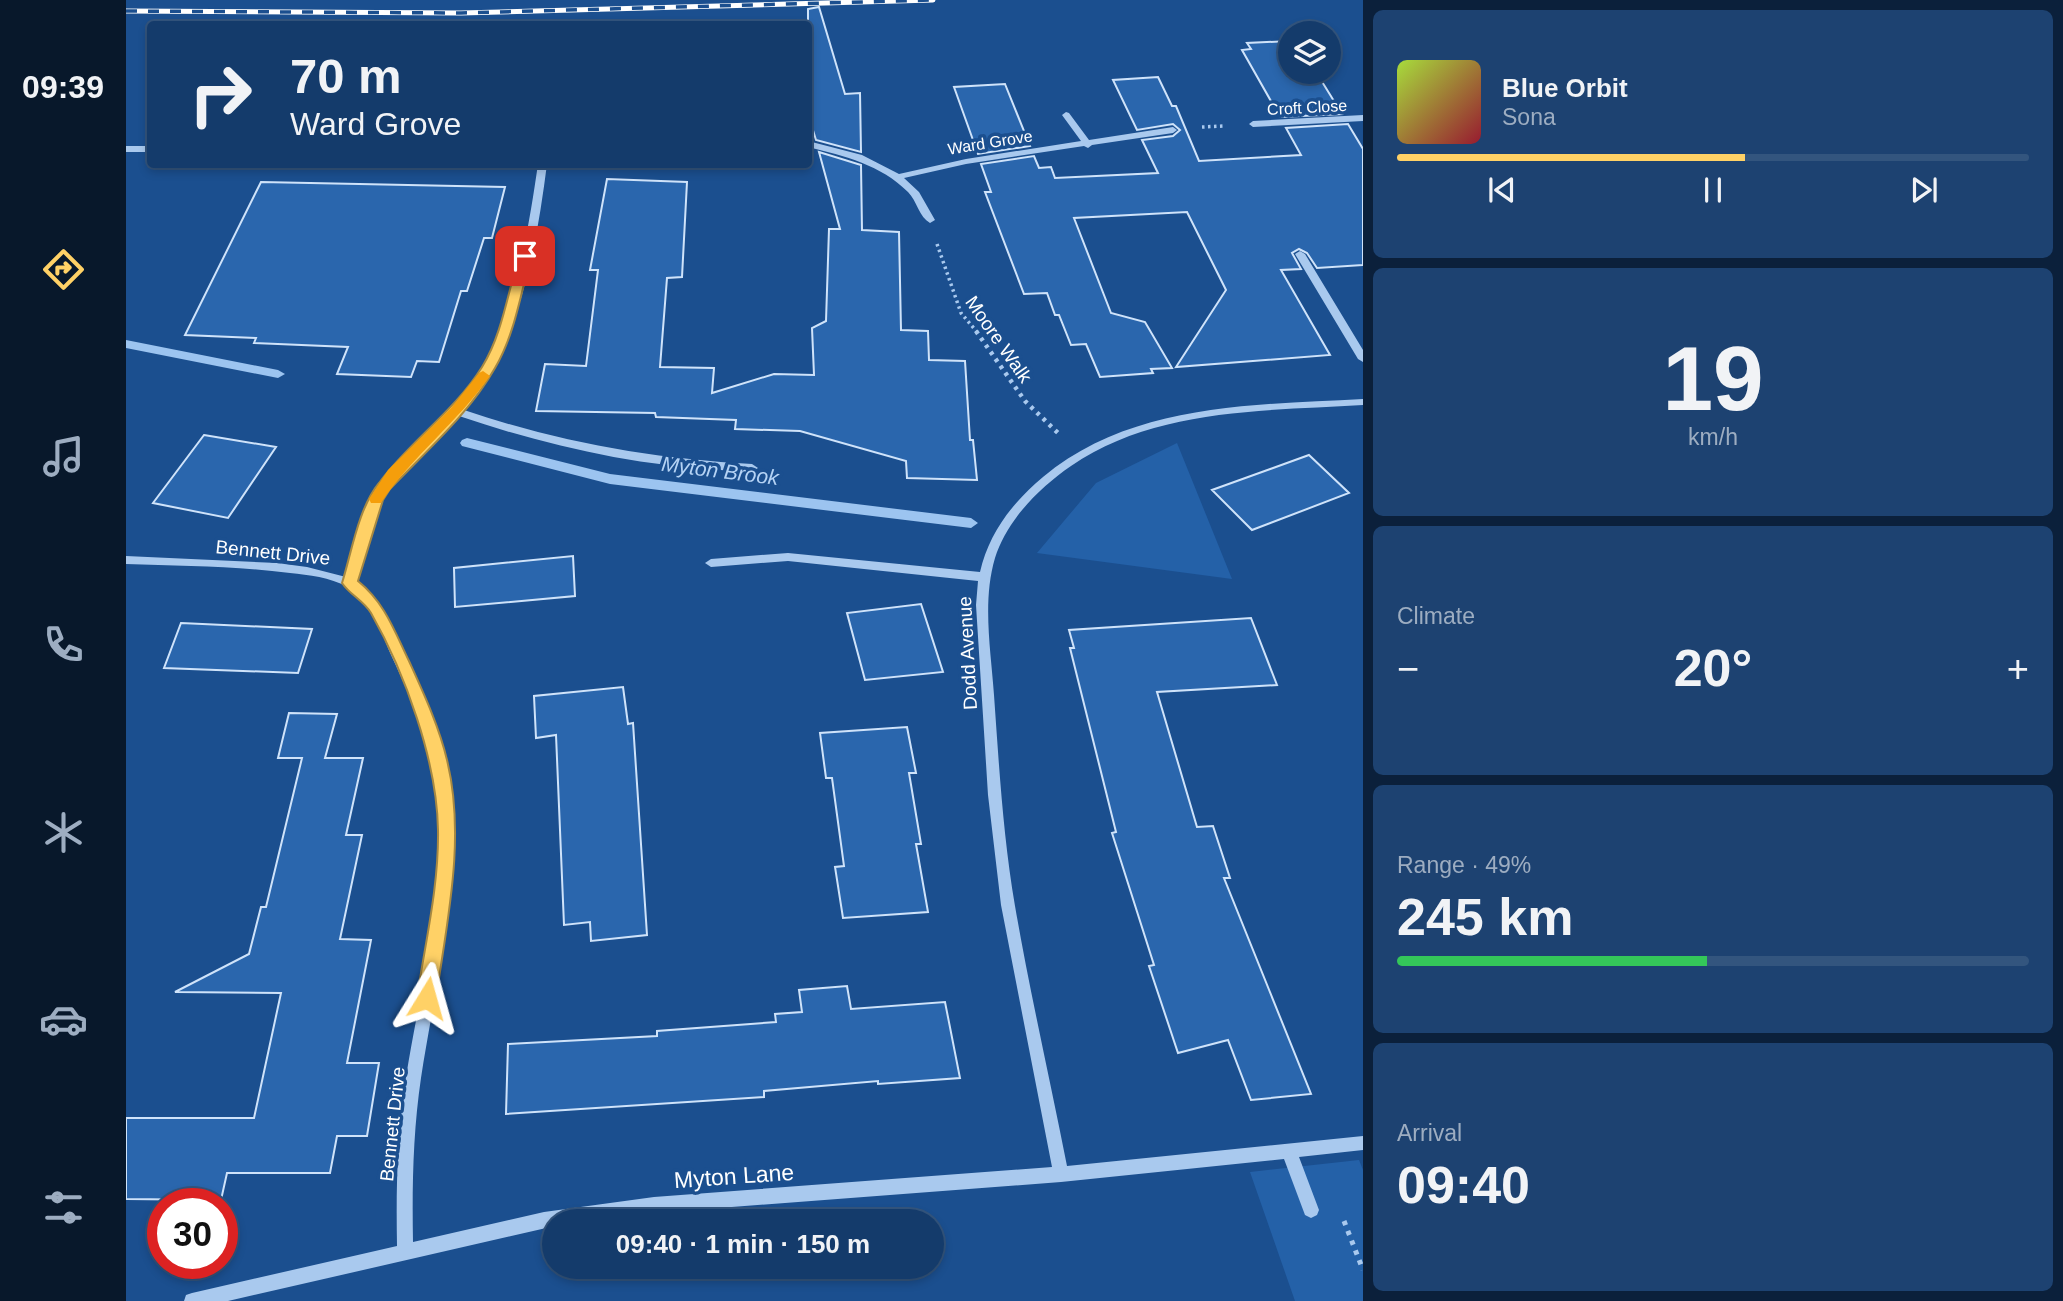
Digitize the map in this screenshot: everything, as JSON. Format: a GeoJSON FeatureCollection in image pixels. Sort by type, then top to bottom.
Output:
{"type":"FeatureCollection","features":[{"type":"Feature","properties":{"kind":"street"},"geometry":{"type":"LineString","coordinates":[[1066,115],[1088,145]]}},
{"type":"Feature","properties":{"kind":"street","name":"Croft Close"},"geometry":{"type":"LineString","coordinates":[[1253,124],[1363,118]]}},
{"type":"Feature","properties":{"kind":"street","name":"Ward Grove"},"geometry":{"type":"LineString","coordinates":[[898,177],[990,156],[1088,145],[1173,130]]}},
{"type":"Feature","properties":{"kind":"street"},"geometry":{"type":"LineString","coordinates":[[812,145],[859,157],[898,177],[916,194],[930,220]]}},
{"type":"Feature","properties":{"kind":"street"},"geometry":{"type":"LineString","coordinates":[[126,149],[147,149]]}},
{"type":"Feature","properties":{"kind":"street"},"geometry":{"type":"LineString","coordinates":[[350,583],[376,500],[384,486],[456,411],[489,368],[500,344],[538,205],[543,168]]}},
{"type":"Feature","properties":{"kind":"street"},"geometry":{"type":"LineString","coordinates":[[1300,254],[1363,359]]}},
{"type":"Feature","properties":{"kind":"street","name":"Dodd Avenue"},"geometry":{"type":"LineString","coordinates":[[1061,1174],[1008,905],[992,755],[983,636],[983,577],[996,537],[1016,508],[1055,470],[1079,453],[1115,436],[1153,423],[1189,416],[1363,402]]}},
{"type":"Feature","properties":{"kind":"street"},"geometry":{"type":"LineString","coordinates":[[456,411],[517,433],[572,447],[642,459],[752,468]]}},
{"type":"Feature","properties":{"kind":"street"},"geometry":{"type":"LineString","coordinates":[[711,563],[789,556],[983,577]]}},
{"type":"Feature","properties":{"kind":"street","name":"Bennett Drive"},"geometry":{"type":"LineString","coordinates":[[126,560],[265,567],[309,572],[350,583],[369,598],[379,613],[413,687],[439,760],[446,815],[443,887],[408,1118],[404,1174],[405,1250]]}},
{"type":"Feature","properties":{"kind":"street","name":"Myton Lane"},"geometry":{"type":"LineString","coordinates":[[191,1301],[544,1220],[654,1205],[1061,1174],[1363,1143]]}},
{"type":"Feature","properties":{"kind":"street"},"geometry":{"type":"LineString","coordinates":[[1289,1152],[1311,1210]]}},
{"type":"Feature","properties":{"kind":"path"},"geometry":{"type":"LineString","coordinates":[[1173,130],[1253,124]]}},
{"type":"Feature","properties":{"kind":"path","name":"Moore Walk"},"geometry":{"type":"LineString","coordinates":[[930,220],[948,282],[961,313],[989,346],[1025,401],[1079,453]]}},
{"type":"Feature","properties":{"kind":"shaded area"},"geometry":{"type":"Polygon","coordinates":[[[1177,443],[1232,579],[1037,553],[1096,483],[1177,443]]]}},
{"type":"Feature","properties":{"kind":"shaded area"},"geometry":{"type":"Polygon","coordinates":[[[1359,1160],[1363,1170],[1363,1301],[1295,1301],[1250,1172],[1359,1160]]]}},
{"type":"Feature","properties":{"kind":"building"},"geometry":{"type":"Polygon","coordinates":[[[819,7],[845,94],[860,93],[861,152],[816,140],[812,127],[812,21],[808,21],[808,9],[819,7]]]}},
{"type":"Feature","properties":{"kind":"building"},"geometry":{"type":"Polygon","coordinates":[[[1278,42],[1278,84],[1323,84],[1342,114],[1280,117],[1242,50],[1251,49],[1247,43],[1278,42]]]}},
{"type":"Feature","properties":{"kind":"building"},"geometry":{"type":"Polygon","coordinates":[[[1158,77],[1172,106],[1176,106],[1199,161],[1301,155],[1286,128],[1348,124],[1363,149],[1363,265],[1317,268],[1307,253],[1299,249],[1292,253],[1301,269],[1281,270],[1330,355],[1176,367],[1226,290],[1187,212],[1074,218],[1111,313],[1145,322],[1172,368],[1151,369],[1153,373],[1100,377],[1086,344],[1071,345],[1047,293],[1024,294],[985,192],[991,192],[981,164],[1034,156],[1039,168],[1051,167],[1055,178],[1158,173],[1142,140],[1173,136],[1180,130],[1173,124],[1137,130],[1113,80],[1158,77]]]}},
{"type":"Feature","properties":{"kind":"building"},"geometry":{"type":"Polygon","coordinates":[[[1005,84],[1030,146],[978,154],[954,87],[1005,84]]]}},
{"type":"Feature","properties":{"kind":"building"},"geometry":{"type":"Polygon","coordinates":[[[819,152],[861,165],[862,230],[899,232],[901,330],[928,331],[929,360],[965,361],[970,440],[973,440],[977,480],[907,478],[906,461],[800,431],[735,429],[736,420],[656,417],[655,413],[536,411],[545,364],[586,366],[598,270],[590,270],[607,179],[687,182],[682,277],[667,278],[660,367],[714,368],[712,393],[774,374],[814,375],[812,328],[826,321],[829,229],[840,229],[819,152]]]}},
{"type":"Feature","properties":{"kind":"building"},"geometry":{"type":"Polygon","coordinates":[[[261,182],[505,187],[492,238],[484,238],[467,291],[461,291],[439,362],[417,361],[411,377],[337,374],[348,347],[254,343],[256,338],[185,335],[261,182]]]}},
{"type":"Feature","properties":{"kind":"building"},"geometry":{"type":"Polygon","coordinates":[[[204,435],[276,447],[228,518],[153,503],[204,435]]]}},
{"type":"Feature","properties":{"kind":"building"},"geometry":{"type":"Polygon","coordinates":[[[1309,455],[1349,493],[1252,530],[1212,490],[1309,455]]]}},
{"type":"Feature","properties":{"kind":"building"},"geometry":{"type":"Polygon","coordinates":[[[573,556],[575,596],[455,607],[454,568],[573,556]]]}},
{"type":"Feature","properties":{"kind":"building"},"geometry":{"type":"Polygon","coordinates":[[[921,604],[943,672],[865,680],[847,613],[921,604]]]}},
{"type":"Feature","properties":{"kind":"building"},"geometry":{"type":"Polygon","coordinates":[[[1251,618],[1277,685],[1157,692],[1197,827],[1213,826],[1230,878],[1224,878],[1311,1094],[1251,1100],[1228,1040],[1178,1053],[1149,966],[1154,965],[1112,833],[1116,832],[1070,648],[1074,648],[1069,630],[1251,618]]]}},
{"type":"Feature","properties":{"kind":"building"},"geometry":{"type":"Polygon","coordinates":[[[181,623],[312,629],[298,673],[164,668],[181,623]]]}},
{"type":"Feature","properties":{"kind":"building"},"geometry":{"type":"Polygon","coordinates":[[[623,687],[628,724],[633,723],[647,935],[591,941],[590,922],[564,925],[556,735],[536,738],[534,696],[623,687]]]}},
{"type":"Feature","properties":{"kind":"building"},"geometry":{"type":"Polygon","coordinates":[[[289,713],[337,714],[325,758],[363,758],[346,835],[362,835],[340,939],[371,940],[347,1063],[379,1063],[367,1136],[337,1136],[330,1173],[227,1173],[224,1188],[147,1188],[147,1199],[126,1199],[126,1118],[254,1118],[281,993],[175,992],[249,954],[261,907],[266,907],[302,758],[278,758],[289,713]]]}},
{"type":"Feature","properties":{"kind":"building"},"geometry":{"type":"Polygon","coordinates":[[[907,727],[916,773],[909,773],[921,844],[916,844],[928,912],[843,918],[835,867],[844,866],[832,778],[826,778],[820,733],[907,727]]]}},
{"type":"Feature","properties":{"kind":"building"},"geometry":{"type":"Polygon","coordinates":[[[847,986],[851,1009],[945,1002],[960,1078],[878,1084],[878,1081],[764,1091],[764,1097],[506,1114],[508,1044],[657,1036],[657,1031],[776,1022],[775,1014],[802,1012],[799,990],[847,986]]]}},
{"type":"Feature","properties":{"kind":"waterway","name":"Myton Brook"},"geometry":{"type":"LineString","coordinates":[[126,344],[278,374]]}},
{"type":"Feature","properties":{"kind":"waterway","name":"Myton Brook"},"geometry":{"type":"LineString","coordinates":[[467,443],[610,479],[971,523]]}},
{"type":"Feature","properties":{"kind":"railway"},"geometry":{"type":"LineString","coordinates":[[126,11],[461,13],[933,0]]}},
{"type":"Feature","properties":{"kind":"slow traffic"},"geometry":{"type":"LineString","coordinates":[[376,499],[393,473],[456,411],[483,376]]}},
{"type":"Feature","properties":{"kind":"route"},"geometry":{"type":"LineString","coordinates":[[427,998],[443,887],[447,829],[439,760],[413,687],[379,613],[369,598],[350,583],[376,500],[384,486],[393,473],[456,411],[489,368],[500,344],[525,256]]}}]}
